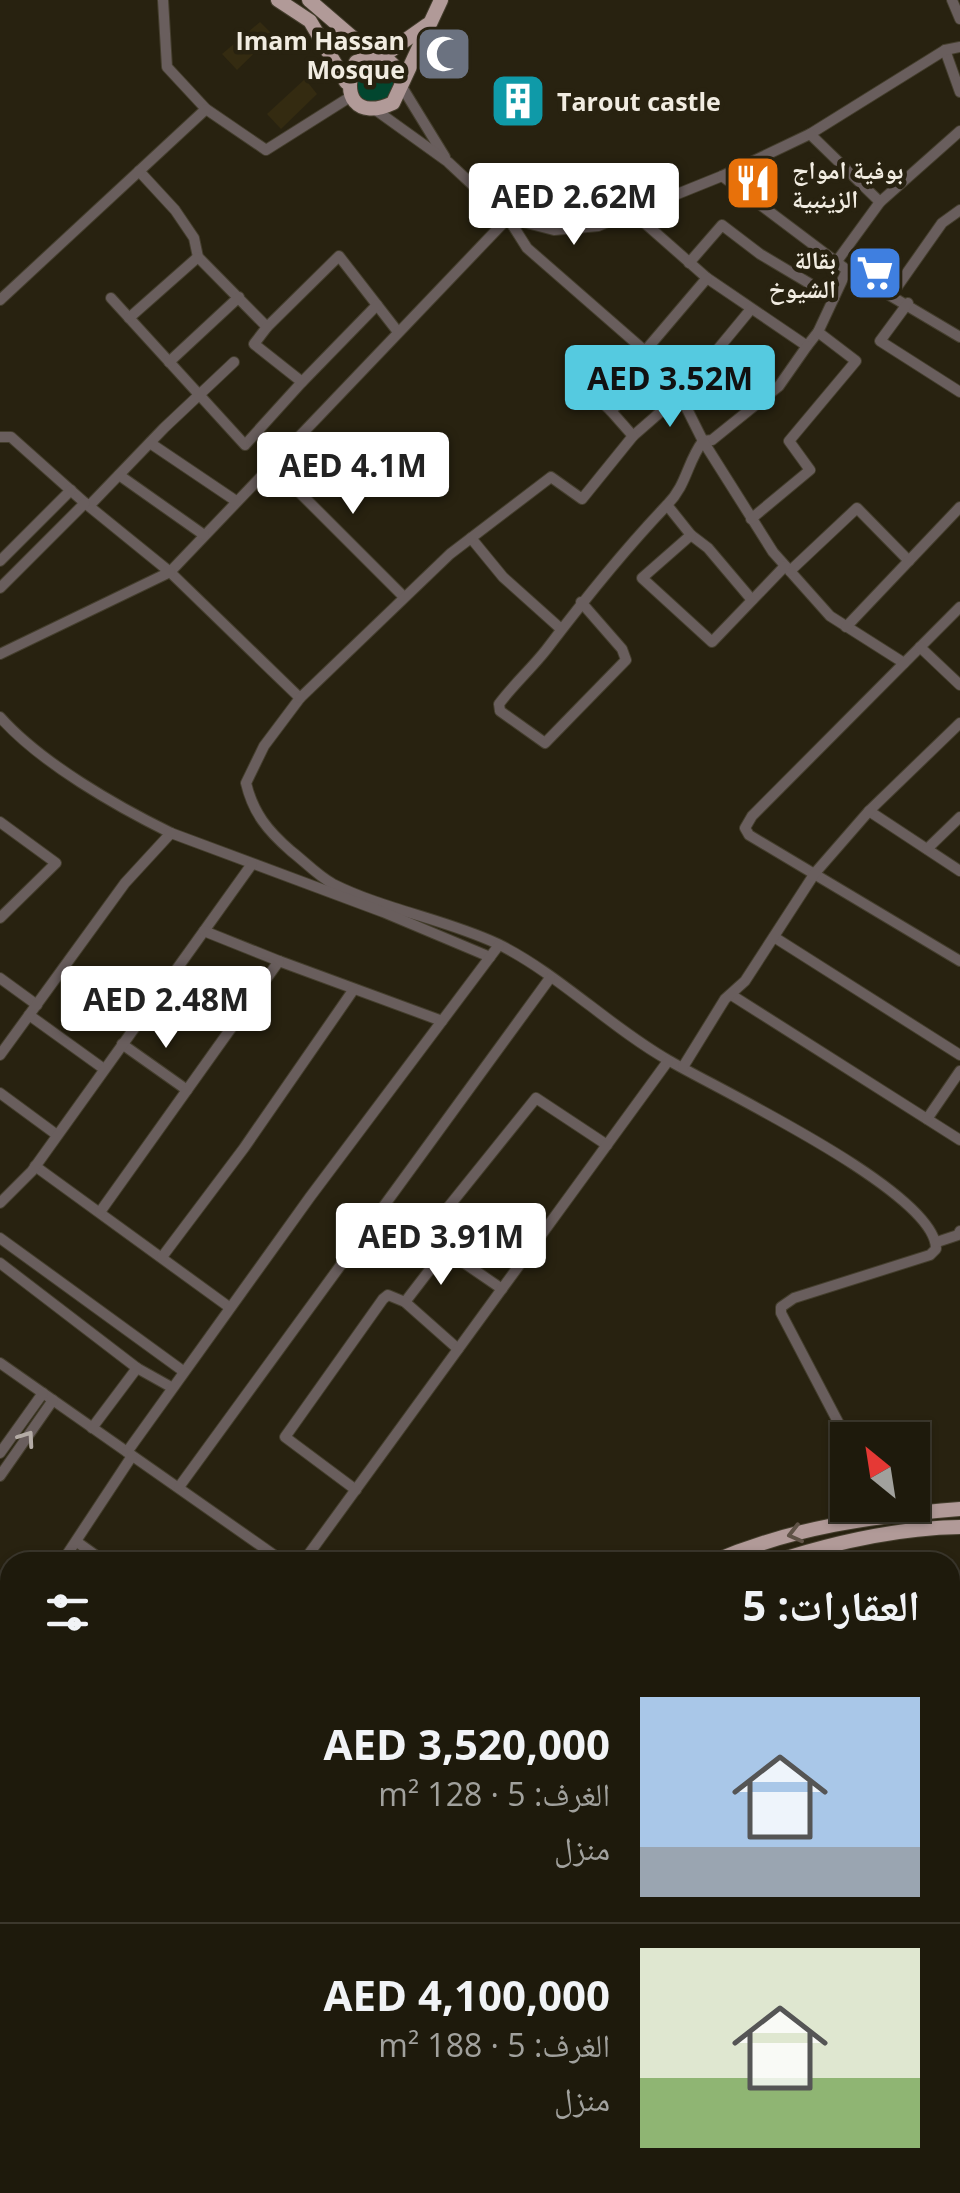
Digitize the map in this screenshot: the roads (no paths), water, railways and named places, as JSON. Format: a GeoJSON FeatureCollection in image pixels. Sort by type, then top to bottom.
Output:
{"type":"FeatureCollection","features":[{"type":"Feature","properties":{"kind":"main road"},"geometry":{"type":"LineString","coordinates":[[278,0],[310,22],[348,89],[368,110],[377,111],[393,104],[441,0]]}},
{"type":"Feature","properties":{"kind":"main road"},"geometry":{"type":"LineString","coordinates":[[309,0],[378,56],[396,65],[402,83]]}},
{"type":"Feature","properties":{"kind":"main road"},"geometry":{"type":"LineString","coordinates":[[348,89],[356,62],[378,56],[428,25]]}},
{"type":"Feature","properties":{"kind":"main road"},"geometry":{"type":"LineString","coordinates":[[930,1509],[960,1509]]}},
{"type":"Feature","properties":{"kind":"main road"},"geometry":{"type":"LineString","coordinates":[[740,1552],[844,1522]]}},
{"type":"Feature","properties":{"kind":"main road"},"geometry":{"type":"LineString","coordinates":[[805,1552],[912,1528],[960,1527]]}},
{"type":"Feature","properties":{"kind":"street"},"geometry":{"type":"LineString","coordinates":[[163,0],[167,67],[206,109],[266,150],[348,89]]}},
{"type":"Feature","properties":{"kind":"street"},"geometry":{"type":"LineString","coordinates":[[952,0],[960,19]]}},
{"type":"Feature","properties":{"kind":"street"},"geometry":{"type":"LineString","coordinates":[[508,218],[554,230],[598,226],[722,176],[810,134],[945,50],[960,47]]}},
{"type":"Feature","properties":{"kind":"street"},"geometry":{"type":"LineString","coordinates":[[945,50],[960,92]]}},
{"type":"Feature","properties":{"kind":"street"},"geometry":{"type":"LineString","coordinates":[[402,83],[448,162]]}},
{"type":"Feature","properties":{"kind":"street"},"geometry":{"type":"LineString","coordinates":[[0,300],[206,109]]}},
{"type":"Feature","properties":{"kind":"street"},"geometry":{"type":"LineString","coordinates":[[377,111],[448,162],[508,218],[527,248],[658,363],[752,520],[788,568],[830,616],[904,663]]}},
{"type":"Feature","properties":{"kind":"street"},"geometry":{"type":"LineString","coordinates":[[836,261],[880,202],[960,130]]}},
{"type":"Feature","properties":{"kind":"street"},"geometry":{"type":"LineString","coordinates":[[810,134],[880,202]]}},
{"type":"Feature","properties":{"kind":"street"},"geometry":{"type":"LineString","coordinates":[[139,171],[175,210],[194,238],[198,257],[267,327]]}},
{"type":"Feature","properties":{"kind":"street"},"geometry":{"type":"LineString","coordinates":[[722,176],[847,270],[960,336]]}},
{"type":"Feature","properties":{"kind":"street"},"geometry":{"type":"LineString","coordinates":[[630,212],[706,278],[807,346]]}},
{"type":"Feature","properties":{"kind":"street"},"geometry":{"type":"LineString","coordinates":[[892,294],[942,223],[956,213],[960,226]]}},
{"type":"Feature","properties":{"kind":"street"},"geometry":{"type":"LineString","coordinates":[[0,654],[170,572],[508,218]]}},
{"type":"Feature","properties":{"kind":"street"},"geometry":{"type":"LineString","coordinates":[[689,263],[722,225],[760,254],[834,298]]}},
{"type":"Feature","properties":{"kind":"street"},"geometry":{"type":"LineString","coordinates":[[302,382],[254,344],[339,256],[398,332]]}},
{"type":"Feature","properties":{"kind":"street"},"geometry":{"type":"LineString","coordinates":[[130,318],[198,257]]}},
{"type":"Feature","properties":{"kind":"street"},"geometry":{"type":"LineString","coordinates":[[581,602],[622,649],[626,660],[545,744],[505,716],[499,704],[581,602],[680,492],[689,474],[689,460],[703,441],[712,440],[779,386],[818,332],[847,270]]}},
{"type":"Feature","properties":{"kind":"street"},"geometry":{"type":"LineString","coordinates":[[645,351],[706,278]]}},
{"type":"Feature","properties":{"kind":"street"},"geometry":{"type":"LineString","coordinates":[[169,362],[240,297]]}},
{"type":"Feature","properties":{"kind":"street"},"geometry":{"type":"LineString","coordinates":[[111,298],[245,445],[378,305]]}},
{"type":"Feature","properties":{"kind":"street"},"geometry":{"type":"LineString","coordinates":[[908,303],[880,340],[960,392]]}},
{"type":"Feature","properties":{"kind":"street"},"geometry":{"type":"LineString","coordinates":[[751,309],[680,395],[633,436],[582,499],[551,478],[471,538],[404,597],[300,698],[264,746],[246,784],[251,804],[269,832],[331,883],[498,944],[668,1060],[830,1150],[894,1193],[920,1216],[936,1242],[930,1256],[794,1298],[782,1307],[781,1313],[838,1422]]}},
{"type":"Feature","properties":{"kind":"street"},"geometry":{"type":"LineString","coordinates":[[752,520],[810,470],[790,441],[856,361],[818,332]]}},
{"type":"Feature","properties":{"kind":"street"},"geometry":{"type":"LineString","coordinates":[[0,588],[234,362]]}},
{"type":"Feature","properties":{"kind":"street"},"geometry":{"type":"LineString","coordinates":[[611,411],[658,363]]}},
{"type":"Feature","properties":{"kind":"street"},"geometry":{"type":"LineString","coordinates":[[580,382],[633,436]]}},
{"type":"Feature","properties":{"kind":"street"},"geometry":{"type":"LineString","coordinates":[[0,437],[11,437],[170,572],[300,698]]}},
{"type":"Feature","properties":{"kind":"street"},"geometry":{"type":"LineString","coordinates":[[150,443],[236,501]]}},
{"type":"Feature","properties":{"kind":"street"},"geometry":{"type":"LineString","coordinates":[[273,466],[404,597]]}},
{"type":"Feature","properties":{"kind":"street"},"geometry":{"type":"LineString","coordinates":[[119,475],[204,536]]}},
{"type":"Feature","properties":{"kind":"street"},"geometry":{"type":"LineString","coordinates":[[0,562],[71,490]]}},
{"type":"Feature","properties":{"kind":"street"},"geometry":{"type":"LineString","coordinates":[[667,504],[752,600]]}},
{"type":"Feature","properties":{"kind":"street"},"geometry":{"type":"LineString","coordinates":[[846,626],[960,507]]}},
{"type":"Feature","properties":{"kind":"street"},"geometry":{"type":"LineString","coordinates":[[691,535],[642,578],[712,642],[752,600],[857,508],[909,560]]}},
{"type":"Feature","properties":{"kind":"street"},"geometry":{"type":"LineString","coordinates":[[471,538],[503,578],[561,629]]}},
{"type":"Feature","properties":{"kind":"street"},"geometry":{"type":"LineString","coordinates":[[960,607],[744,828],[749,835],[960,960]]}},
{"type":"Feature","properties":{"kind":"street"},"geometry":{"type":"LineString","coordinates":[[920,647],[960,685]]}},
{"type":"Feature","properties":{"kind":"street"},"geometry":{"type":"LineString","coordinates":[[0,717],[106,799],[171,833],[383,912],[490,957]]}},
{"type":"Feature","properties":{"kind":"street"},"geometry":{"type":"LineString","coordinates":[[683,1067],[725,999],[732,996],[815,873],[869,812],[960,723]]}},
{"type":"Feature","properties":{"kind":"street"},"geometry":{"type":"LineString","coordinates":[[869,812],[960,871]]}},
{"type":"Feature","properties":{"kind":"street"},"geometry":{"type":"LineString","coordinates":[[927,849],[960,817]]}},
{"type":"Feature","properties":{"kind":"street"},"geometry":{"type":"LineString","coordinates":[[0,822],[56,863],[0,918]]}},
{"type":"Feature","properties":{"kind":"street"},"geometry":{"type":"LineString","coordinates":[[0,1056],[125,883],[171,833]]}},
{"type":"Feature","properties":{"kind":"street"},"geometry":{"type":"LineString","coordinates":[[0,1203],[36,1166],[252,864]]}},
{"type":"Feature","properties":{"kind":"street"},"geometry":{"type":"LineString","coordinates":[[204,931],[442,1021]]}},
{"type":"Feature","properties":{"kind":"street"},"geometry":{"type":"LineString","coordinates":[[774,937],[960,1056]]}},
{"type":"Feature","properties":{"kind":"street"},"geometry":{"type":"LineString","coordinates":[[70,1552],[171,1387],[498,944]]}},
{"type":"Feature","properties":{"kind":"street"},"geometry":{"type":"LineString","coordinates":[[100,1212],[279,961]]}},
{"type":"Feature","properties":{"kind":"street"},"geometry":{"type":"LineString","coordinates":[[0,978],[104,1069]]}},
{"type":"Feature","properties":{"kind":"street"},"geometry":{"type":"LineString","coordinates":[[179,1486],[550,978]]}},
{"type":"Feature","properties":{"kind":"street"},"geometry":{"type":"LineString","coordinates":[[162,1257],[244,1148],[354,989]]}},
{"type":"Feature","properties":{"kind":"street"},"geometry":{"type":"LineString","coordinates":[[732,996],[960,1140]]}},
{"type":"Feature","properties":{"kind":"street"},"geometry":{"type":"LineString","coordinates":[[122,1044],[187,1090]]}},
{"type":"Feature","properties":{"kind":"street"},"geometry":{"type":"LineString","coordinates":[[310,1552],[668,1060]]}},
{"type":"Feature","properties":{"kind":"street"},"geometry":{"type":"LineString","coordinates":[[927,1119],[960,1071]]}},
{"type":"Feature","properties":{"kind":"street"},"geometry":{"type":"LineString","coordinates":[[0,1093],[57,1135]]}},
{"type":"Feature","properties":{"kind":"street"},"geometry":{"type":"LineString","coordinates":[[426,1236],[536,1098],[607,1145]]}},
{"type":"Feature","properties":{"kind":"street"},"geometry":{"type":"LineString","coordinates":[[36,1166],[230,1307]]}},
{"type":"Feature","properties":{"kind":"street"},"geometry":{"type":"LineString","coordinates":[[380,1211],[426,1236],[502,1289]]}},
{"type":"Feature","properties":{"kind":"street"},"geometry":{"type":"LineString","coordinates":[[936,1242],[959,1234]]}},
{"type":"Feature","properties":{"kind":"street"},"geometry":{"type":"LineString","coordinates":[[0,1238],[183,1371]]}},
{"type":"Feature","properties":{"kind":"street"},"geometry":{"type":"LineString","coordinates":[[405,1302],[445,1250]]}},
{"type":"Feature","properties":{"kind":"street"},"geometry":{"type":"LineString","coordinates":[[0,1263],[137,1368],[171,1387]]}},
{"type":"Feature","properties":{"kind":"street"},"geometry":{"type":"LineString","coordinates":[[356,1490],[285,1437],[383,1299],[388,1294],[405,1302],[458,1349]]}},
{"type":"Feature","properties":{"kind":"street"},"geometry":{"type":"LineString","coordinates":[[0,1363],[270,1552]]}},
{"type":"Feature","properties":{"kind":"street"},"geometry":{"type":"LineString","coordinates":[[92,1428],[137,1368]]}},
{"type":"Feature","properties":{"kind":"street"},"geometry":{"type":"LineString","coordinates":[[0,1454],[43,1393]]}},
{"type":"Feature","properties":{"kind":"street"},"geometry":{"type":"LineString","coordinates":[[0,1476],[54,1400]]}},
{"type":"Feature","properties":{"kind":"street"},"geometry":{"type":"LineString","coordinates":[[77,1542],[92,1552]]}},
{"type":"Feature","properties":{"kind":"place","name":"Imam Hassan Mosque"},"geometry":{"type":"Point","coordinates":[444,54]}},
{"type":"Feature","properties":{"kind":"place","name":"Tarout castle"},"geometry":{"type":"Point","coordinates":[518,101]}},
{"type":"Feature","properties":{"kind":"place","name":"بوفية امواج الزينبية"},"geometry":{"type":"Point","coordinates":[753,183]}},
{"type":"Feature","properties":{"kind":"place","name":"بقالة الشيوخ"},"geometry":{"type":"Point","coordinates":[875,273]}}]}
